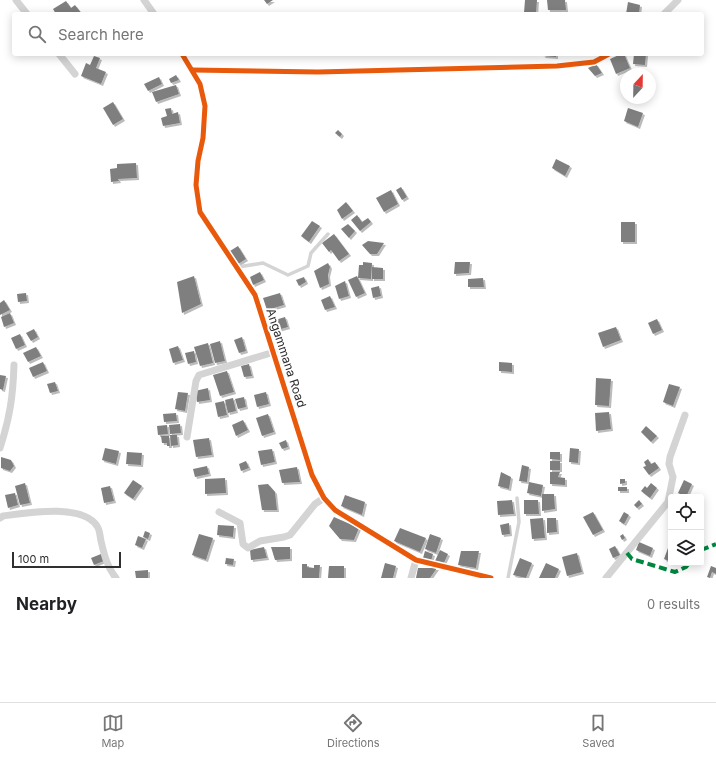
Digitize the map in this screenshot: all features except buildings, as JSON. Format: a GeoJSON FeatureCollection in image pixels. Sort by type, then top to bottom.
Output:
{"type":"FeatureCollection","features":[{"type":"Feature","properties":{"kind":"street"},"geometry":{"type":"LineString","coordinates":[[16,0],[25,12]]}},
{"type":"Feature","properties":{"kind":"street"},"geometry":{"type":"LineString","coordinates":[[144,0],[153,12]]}},
{"type":"Feature","properties":{"kind":"street"},"geometry":{"type":"LineString","coordinates":[[666,12],[678,0]]}},
{"type":"Feature","properties":{"kind":"street"},"geometry":{"type":"LineString","coordinates":[[61,56],[75,74]]}},
{"type":"Feature","properties":{"kind":"street","name":"Angammana Road"},"geometry":{"type":"LineString","coordinates":[[183,56],[200,84],[205,106],[203,138],[198,161],[196,185],[200,212],[238,267],[255,295],[312,476],[324,498],[335,510],[416,560],[491,578]]}},
{"type":"Feature","properties":{"kind":"street"},"geometry":{"type":"LineString","coordinates":[[193,70],[318,72],[557,66],[594,62],[605,56]]}},
{"type":"Feature","properties":{"kind":"street"},"geometry":{"type":"LineString","coordinates":[[187,437],[196,380],[199,375],[274,352]]}},
{"type":"Feature","properties":{"kind":"street"},"geometry":{"type":"LineString","coordinates":[[0,448],[13,401],[14,365]]}},
{"type":"Feature","properties":{"kind":"street"},"geometry":{"type":"LineString","coordinates":[[606,578],[668,502],[673,477],[669,464],[670,457],[685,415]]}},
{"type":"Feature","properties":{"kind":"street"},"geometry":{"type":"LineString","coordinates":[[219,512],[240,523],[243,544],[248,548],[260,541],[284,537],[290,534],[315,504],[324,498]]}},
{"type":"Feature","properties":{"kind":"street"},"geometry":{"type":"LineString","coordinates":[[0,518],[2,516],[32,512],[71,512],[87,517],[97,526],[106,560],[116,578]]}},
{"type":"Feature","properties":{"kind":"street"},"geometry":{"type":"LineString","coordinates":[[411,578],[416,560]]}},
{"type":"Feature","properties":{"kind":"lane"},"geometry":{"type":"LineString","coordinates":[[238,267],[263,263],[288,275],[294,273],[308,266],[311,253],[328,234]]}},
{"type":"Feature","properties":{"kind":"lane"},"geometry":{"type":"LineString","coordinates":[[508,578],[519,522],[517,498]]}},
{"type":"Feature","properties":{"kind":"marked path"},"geometry":{"type":"LineString","coordinates":[[704,549],[716,544]]}},
{"type":"Feature","properties":{"kind":"marked path"},"geometry":{"type":"LineString","coordinates":[[627,553],[632,559],[675,572],[687,566]]}},
{"type":"Feature","properties":{"kind":"cycle path"},"geometry":{"type":"LineString","coordinates":[[183,56],[200,84],[205,106],[203,138],[198,161],[196,185],[200,212],[255,295],[312,475],[324,498],[335,510],[416,560],[491,578]]}},
{"type":"Feature","properties":{"kind":"cycle path"},"geometry":{"type":"LineString","coordinates":[[193,70],[318,72],[557,66],[594,62],[605,56]]}}]}
